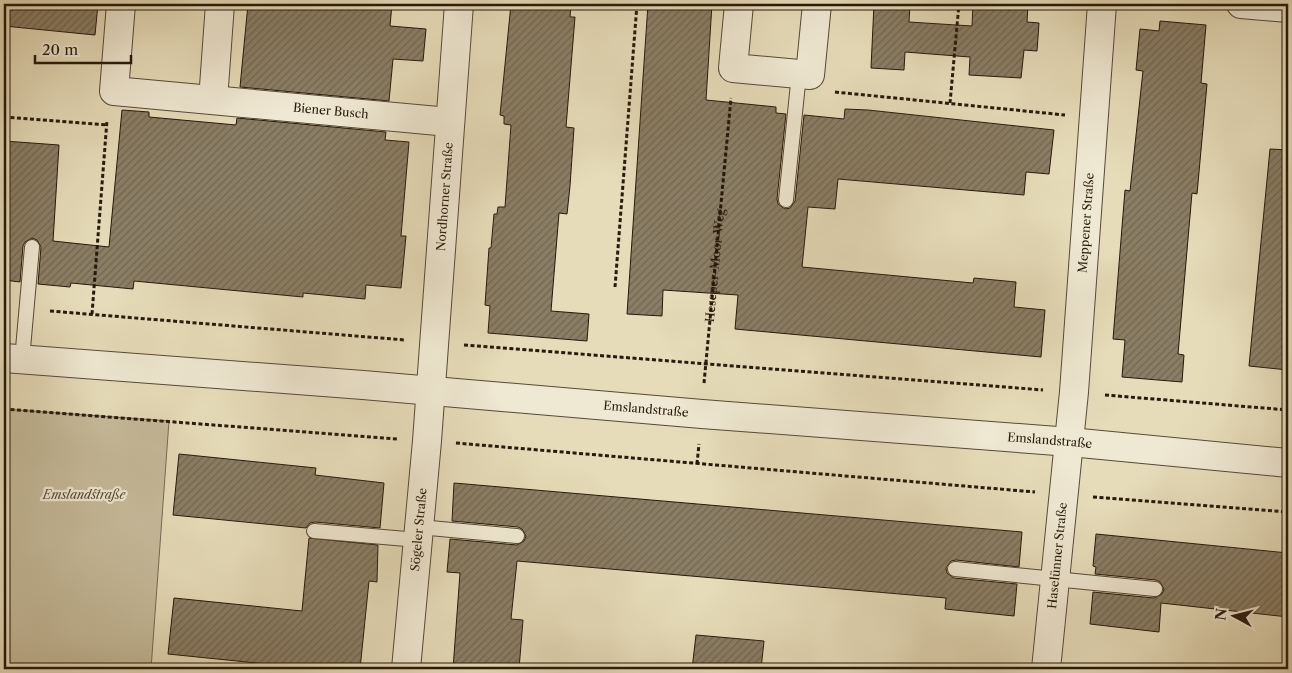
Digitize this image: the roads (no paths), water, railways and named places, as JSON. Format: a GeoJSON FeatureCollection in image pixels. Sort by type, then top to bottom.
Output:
{"type":"FeatureCollection","features":[{"type":"Feature","properties":{"kind":"street","name":"Biener Busch"},"geometry":{"type":"LineString","coordinates":[[121,4],[114,91],[449,122]]}},
{"type":"Feature","properties":{"kind":"street"},"geometry":{"type":"LineString","coordinates":[[213,100],[220,4]]}},
{"type":"Feature","properties":{"kind":"street","name":"Nordhorner Straße"},"geometry":{"type":"LineString","coordinates":[[431,390],[459,4]]}},
{"type":"Feature","properties":{"kind":"street"},"geometry":{"type":"LineString","coordinates":[[739,4],[733,68],[798,81],[810,75],[817,4]]}},
{"type":"Feature","properties":{"kind":"street","name":"Meppener Straße"},"geometry":{"type":"LineString","coordinates":[[1070,442],[1102,4]]}},
{"type":"Feature","properties":{"kind":"street"},"geometry":{"type":"LineString","coordinates":[[1241,4],[1288,8]]}},
{"type":"Feature","properties":{"kind":"street","name":"Emslandstraße"},"geometry":{"type":"LineString","coordinates":[[13,359],[431,390],[702,414],[1070,442],[1288,463]]}},
{"type":"Feature","properties":{"kind":"street","name":"Sögeler Straße"},"geometry":{"type":"LineString","coordinates":[[406,669],[431,390]]}},
{"type":"Feature","properties":{"kind":"street","name":"Haselünner Straße"},"geometry":{"type":"LineString","coordinates":[[1046,669],[1070,442]]}},
{"type":"Feature","properties":{"kind":"lane"},"geometry":{"type":"LineString","coordinates":[[786,200],[798,81]]}},
{"type":"Feature","properties":{"kind":"lane"},"geometry":{"type":"LineString","coordinates":[[13,359],[26,308],[32,247]]}},
{"type":"Feature","properties":{"kind":"lane"},"geometry":{"type":"LineString","coordinates":[[314,531],[517,536]]}},
{"type":"Feature","properties":{"kind":"lane"},"geometry":{"type":"LineString","coordinates":[[955,569],[1154,589]]}}]}
